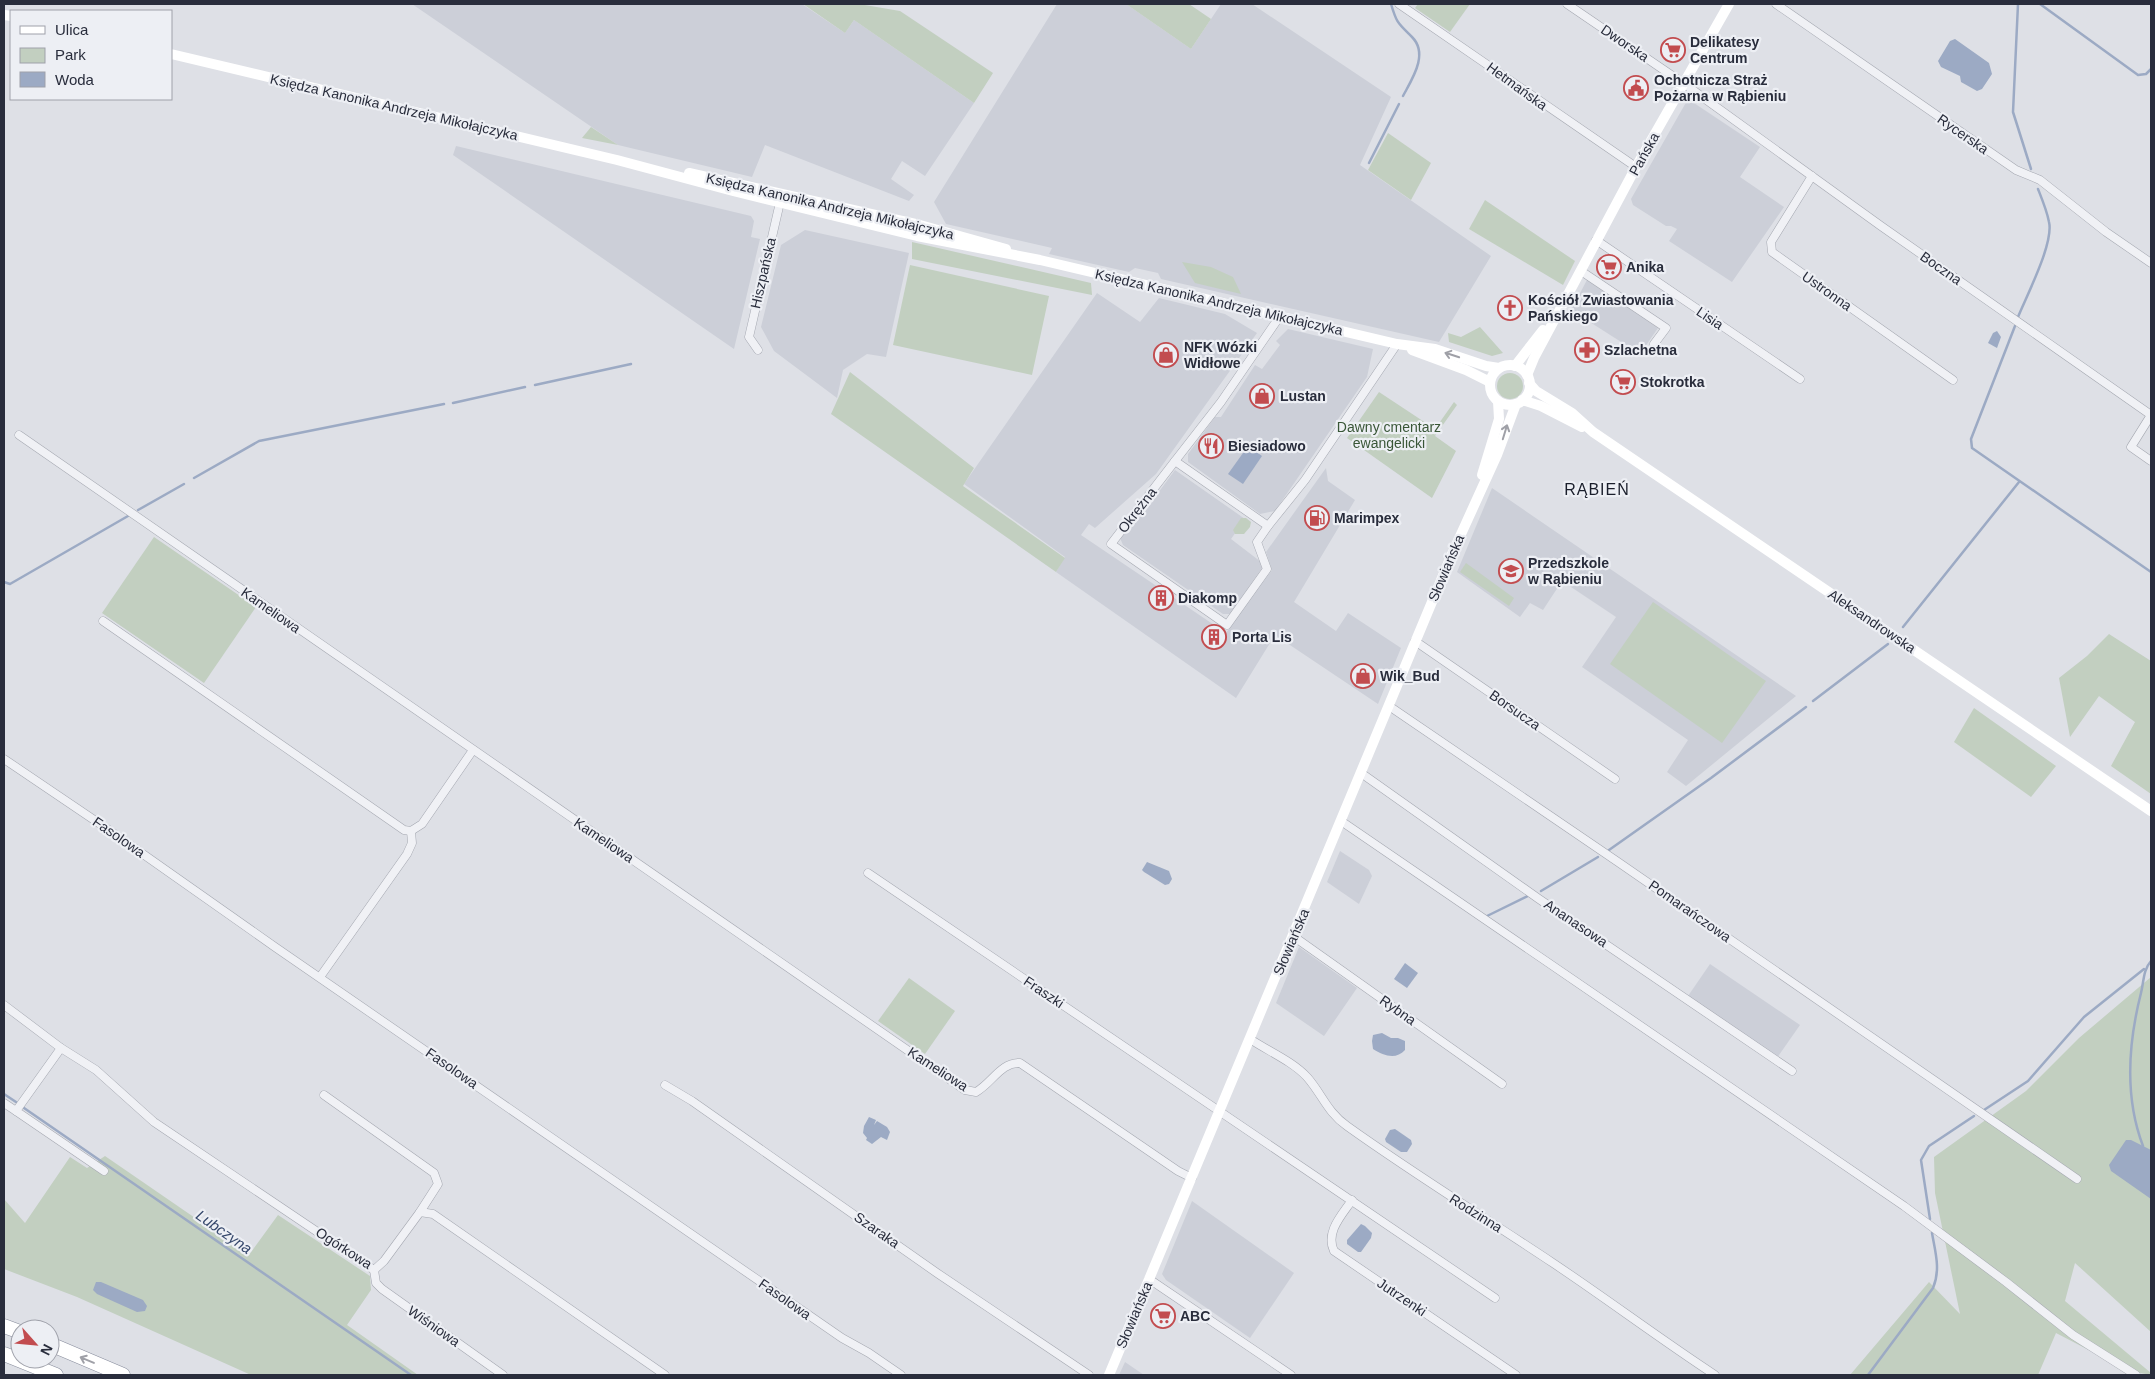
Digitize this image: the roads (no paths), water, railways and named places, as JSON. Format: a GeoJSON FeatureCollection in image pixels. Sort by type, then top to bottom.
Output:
{"type":"FeatureCollection","features":[{"type":"Feature","properties":{"kind":"highway"},"geometry":{"type":"LineString","coordinates":[[60,1348],[123,1375]]}},
{"type":"Feature","properties":{"kind":"highway"},"geometry":{"type":"LineString","coordinates":[[4,1354],[56,1375]]}},
{"type":"Feature","properties":{"kind":"main road","name":"Pańska"},"geometry":{"type":"LineString","coordinates":[[1528,379],[1561,305],[1683,83],[1729,4]]}},
{"type":"Feature","properties":{"kind":"main road","name":"Księdza Kanonika Andrzeja Mikołajczyka"},"geometry":{"type":"LineString","coordinates":[[172,54],[781,198],[920,225],[1040,260]]}},
{"type":"Feature","properties":{"kind":"main road","name":"Księdza Kanonika Andrzeja Mikołajczyka"},"geometry":{"type":"LineString","coordinates":[[781,198],[917,236],[1040,260],[1397,344],[1435,349],[1486,366],[1499,368]]}},
{"type":"Feature","properties":{"kind":"main road","name":"Pańska"},"geometry":{"type":"LineString","coordinates":[[1515,366],[1561,305]]}},
{"type":"Feature","properties":{"kind":"main road","name":"Księdza Kanonika Andrzeja Mikołajczyka"},"geometry":{"type":"LineString","coordinates":[[1397,344],[1466,370],[1490,382]]}},
{"type":"Feature","properties":{"kind":"main road"},"geometry":{"type":"LineString","coordinates":[[1515,366],[1522,369],[1528,379],[1527,394],[1519,402],[1508,405],[1498,401],[1492,394],[1490,382],[1493,374],[1499,368],[1515,366]]}},
{"type":"Feature","properties":{"kind":"main road","name":"Aleksandrowska"},"geometry":{"type":"LineString","coordinates":[[1528,379],[1536,391],[1572,414],[1593,432],[2151,811]]}},
{"type":"Feature","properties":{"kind":"main road","name":"Słowiańska"},"geometry":{"type":"LineString","coordinates":[[1472,508],[1499,419],[1498,401]]}},
{"type":"Feature","properties":{"kind":"main road","name":"Aleksandrowska"},"geometry":{"type":"LineString","coordinates":[[1519,402],[1541,406],[1593,432]]}},
{"type":"Feature","properties":{"kind":"main road","name":"Słowiańska"},"geometry":{"type":"LineString","coordinates":[[1109,1375],[1472,508],[1519,402]]}},
{"type":"Feature","properties":{"kind":"street","name":"Hetmańska"},"geometry":{"type":"LineString","coordinates":[[1399,4],[1636,168]]}},
{"type":"Feature","properties":{"kind":"street","name":"Dworska"},"geometry":{"type":"LineString","coordinates":[[1567,4],[1683,83]]}},
{"type":"Feature","properties":{"kind":"street","name":"Rycerska"},"geometry":{"type":"LineString","coordinates":[[1776,4],[2016,170],[2040,180],[2106,232],[2151,263]]}},
{"type":"Feature","properties":{"kind":"street","name":"Boczna"},"geometry":{"type":"LineString","coordinates":[[1683,83],[2151,415],[2131,447],[2151,461]]}},
{"type":"Feature","properties":{"kind":"street","name":"Ustronna"},"geometry":{"type":"LineString","coordinates":[[1812,176],[1771,242],[1772,252],[1953,380]]}},
{"type":"Feature","properties":{"kind":"street","name":"Hiszpańska"},"geometry":{"type":"LineString","coordinates":[[758,350],[749,337],[781,198]]}},
{"type":"Feature","properties":{"kind":"street"},"geometry":{"type":"LineString","coordinates":[[917,236],[920,225]]}},
{"type":"Feature","properties":{"kind":"street","name":"Lisia"},"geometry":{"type":"LineString","coordinates":[[1596,240],[1800,379]]}},
{"type":"Feature","properties":{"kind":"street"},"geometry":{"type":"LineString","coordinates":[[1581,270],[1666,328],[1654,344]]}},
{"type":"Feature","properties":{"kind":"street","name":"Okrężna"},"geometry":{"type":"LineString","coordinates":[[1280,316],[1220,402],[1111,544],[1227,625],[1267,569],[1257,542],[1305,480],[1397,344]]}},
{"type":"Feature","properties":{"kind":"street","name":"Kameliowa"},"geometry":{"type":"LineString","coordinates":[[19,435],[965,1090],[976,1092],[986,1086],[1005,1066],[1013,1063],[1020,1064],[1178,1171],[1192,1178]]}},
{"type":"Feature","properties":{"kind":"street"},"geometry":{"type":"LineString","coordinates":[[1175,462],[1268,526]]}},
{"type":"Feature","properties":{"kind":"street"},"geometry":{"type":"LineString","coordinates":[[103,621],[404,830],[411,831],[422,824],[473,750]]}},
{"type":"Feature","properties":{"kind":"street","name":"Borsucza"},"geometry":{"type":"LineString","coordinates":[[1416,641],[1615,779]]}},
{"type":"Feature","properties":{"kind":"street","name":"Pomarańczowa"},"geometry":{"type":"LineString","coordinates":[[1389,706],[2077,1179]]}},
{"type":"Feature","properties":{"kind":"street","name":"Fasolowa"},"geometry":{"type":"LineString","coordinates":[[4,759],[842,1338],[869,1353],[901,1375]]}},
{"type":"Feature","properties":{"kind":"street","name":"Ananasowa"},"geometry":{"type":"LineString","coordinates":[[1361,773],[1539,899],[1792,1071]]}},
{"type":"Feature","properties":{"kind":"street"},"geometry":{"type":"LineString","coordinates":[[1341,821],[1904,1206],[2073,1335],[2136,1375]]}},
{"type":"Feature","properties":{"kind":"street"},"geometry":{"type":"LineString","coordinates":[[320,977],[407,854],[412,843],[411,831]]}},
{"type":"Feature","properties":{"kind":"street","name":"Fraszki"},"geometry":{"type":"LineString","coordinates":[[868,873],[1220,1111]]}},
{"type":"Feature","properties":{"kind":"street","name":"Rybna"},"geometry":{"type":"LineString","coordinates":[[1293,936],[1502,1084]]}},
{"type":"Feature","properties":{"kind":"street","name":"Ogórkowa"},"geometry":{"type":"LineString","coordinates":[[4,1005],[62,1048],[96,1070],[154,1122],[374,1270],[384,1261],[438,1184],[434,1173],[324,1095]]}},
{"type":"Feature","properties":{"kind":"street","name":"Rodzinna"},"geometry":{"type":"LineString","coordinates":[[1250,1039],[1299,1070],[1308,1078],[1330,1112],[1346,1125],[1583,1283],[1660,1339],[1715,1375]]}},
{"type":"Feature","properties":{"kind":"street"},"geometry":{"type":"LineString","coordinates":[[16,1111],[62,1048]]}},
{"type":"Feature","properties":{"kind":"street","name":"Szaraka"},"geometry":{"type":"LineString","coordinates":[[665,1085],[692,1101],[937,1273],[1089,1375]]}},
{"type":"Feature","properties":{"kind":"street"},"geometry":{"type":"LineString","coordinates":[[4,1102],[104,1171]]}},
{"type":"Feature","properties":{"kind":"street"},"geometry":{"type":"LineString","coordinates":[[1220,1111],[1495,1298]]}},
{"type":"Feature","properties":{"kind":"street","name":"Jutrzenki"},"geometry":{"type":"LineString","coordinates":[[1352,1200],[1331,1233],[1331,1242],[1334,1250],[1516,1375]]}},
{"type":"Feature","properties":{"kind":"street"},"geometry":{"type":"LineString","coordinates":[[420,1212],[433,1214],[666,1375]]}},
{"type":"Feature","properties":{"kind":"street","name":"Wiśniowa"},"geometry":{"type":"LineString","coordinates":[[374,1270],[376,1283],[382,1289],[503,1375]]}},
{"type":"Feature","properties":{"kind":"street"},"geometry":{"type":"LineString","coordinates":[[1149,1278],[1291,1375]]}},
{"type":"Feature","properties":{"kind":"water"},"geometry":{"type":"Polygon","coordinates":[[[1955,39],[1989,63],[1992,74],[1982,89],[1977,91],[1961,82],[1960,76],[1941,67],[1938,61],[1950,41],[1955,39]]]}},
{"type":"Feature","properties":{"kind":"water"},"geometry":{"type":"Polygon","coordinates":[[[1997,331],[2001,337],[1997,348],[1988,343],[1993,333],[1997,331]]]}},
{"type":"Feature","properties":{"kind":"water"},"geometry":{"type":"Polygon","coordinates":[[[1248,446],[1262,456],[1243,484],[1228,474],[1248,446]]]}},
{"type":"Feature","properties":{"kind":"water"},"geometry":{"type":"Polygon","coordinates":[[[1147,862],[1169,871],[1172,879],[1169,884],[1165,885],[1142,870],[1147,862]]]}},
{"type":"Feature","properties":{"kind":"water"},"geometry":{"type":"Polygon","coordinates":[[[1405,963],[1418,973],[1407,988],[1394,979],[1405,963]]]}},
{"type":"Feature","properties":{"kind":"water"},"geometry":{"type":"Polygon","coordinates":[[[1382,1033],[1391,1038],[1405,1041],[1405,1050],[1398,1055],[1390,1056],[1381,1054],[1373,1049],[1373,1035],[1382,1033]]]}},
{"type":"Feature","properties":{"kind":"water"},"geometry":{"type":"Polygon","coordinates":[[[869,1117],[876,1120],[874,1125],[877,1121],[887,1127],[890,1132],[887,1140],[881,1137],[872,1144],[866,1140],[867,1138],[863,1133],[864,1126],[869,1117]]]}},
{"type":"Feature","properties":{"kind":"water"},"geometry":{"type":"Polygon","coordinates":[[[1395,1129],[1411,1140],[1412,1144],[1407,1152],[1401,1152],[1386,1142],[1385,1139],[1390,1130],[1395,1129]]]}},
{"type":"Feature","properties":{"kind":"water"},"geometry":{"type":"Polygon","coordinates":[[[2126,1140],[2131,1140],[2151,1150],[2151,1199],[2111,1171],[2109,1165],[2126,1140]]]}},
{"type":"Feature","properties":{"kind":"water"},"geometry":{"type":"Polygon","coordinates":[[[1361,1224],[1372,1233],[1371,1238],[1361,1252],[1358,1252],[1347,1244],[1347,1240],[1361,1224]]]}},
{"type":"Feature","properties":{"kind":"water"},"geometry":{"type":"Polygon","coordinates":[[[96,1282],[101,1282],[143,1300],[147,1306],[145,1311],[137,1312],[97,1294],[93,1290],[96,1282]]]}},
{"type":"Feature","properties":{"kind":"waterway"},"geometry":{"type":"LineString","coordinates":[[1391,4],[1398,23],[1412,37],[1419,51],[1417,67],[1403,96]]}},
{"type":"Feature","properties":{"kind":"waterway"},"geometry":{"type":"LineString","coordinates":[[2018,4],[2013,112],[2031,169]]}},
{"type":"Feature","properties":{"kind":"waterway"},"geometry":{"type":"LineString","coordinates":[[2040,4],[2138,75],[2146,74],[2151,69]]}},
{"type":"Feature","properties":{"kind":"waterway"},"geometry":{"type":"LineString","coordinates":[[1369,163],[1399,104]]}},
{"type":"Feature","properties":{"kind":"waterway"},"geometry":{"type":"LineString","coordinates":[[2018,317],[2048,243],[2049,222],[2038,189]]}},
{"type":"Feature","properties":{"kind":"waterway"},"geometry":{"type":"LineString","coordinates":[[2015,326],[1971,439],[1972,448],[2151,572]]}},
{"type":"Feature","properties":{"kind":"waterway"},"geometry":{"type":"LineString","coordinates":[[535,385],[631,364]]}},
{"type":"Feature","properties":{"kind":"waterway"},"geometry":{"type":"LineString","coordinates":[[453,403],[525,387]]}},
{"type":"Feature","properties":{"kind":"waterway"},"geometry":{"type":"LineString","coordinates":[[194,478],[259,441],[444,404]]}},
{"type":"Feature","properties":{"kind":"waterway"},"geometry":{"type":"LineString","coordinates":[[1903,627],[2019,482]]}},
{"type":"Feature","properties":{"kind":"waterway"},"geometry":{"type":"LineString","coordinates":[[138,510],[184,484]]}},
{"type":"Feature","properties":{"kind":"waterway"},"geometry":{"type":"LineString","coordinates":[[4,582],[10,584],[128,516]]}},
{"type":"Feature","properties":{"kind":"waterway"},"geometry":{"type":"LineString","coordinates":[[1813,701],[1888,644]]}},
{"type":"Feature","properties":{"kind":"waterway"},"geometry":{"type":"LineString","coordinates":[[1609,850],[1711,778],[1806,707]]}},
{"type":"Feature","properties":{"kind":"waterway"},"geometry":{"type":"LineString","coordinates":[[1541,891],[1598,857]]}},
{"type":"Feature","properties":{"kind":"waterway"},"geometry":{"type":"LineString","coordinates":[[1485,917],[1528,896]]}},
{"type":"Feature","properties":{"kind":"waterway"},"geometry":{"type":"LineString","coordinates":[[2143,1146],[2133,1108],[2130,1070],[2133,1031],[2145,972],[2151,961]]}},
{"type":"Feature","properties":{"kind":"waterway"},"geometry":{"type":"LineString","coordinates":[[1984,1110],[2028,1081],[2084,1017],[2144,969]]}},
{"type":"Feature","properties":{"kind":"waterway","name":"Lubczyna"},"geometry":{"type":"LineString","coordinates":[[4,1094],[16,1102]]}},
{"type":"Feature","properties":{"kind":"waterway","name":"Lubczyna"},"geometry":{"type":"LineString","coordinates":[[24,1108],[411,1375]]}},
{"type":"Feature","properties":{"kind":"waterway"},"geometry":{"type":"LineString","coordinates":[[1930,1219],[1921,1160],[1929,1146],[1974,1116]]}},
{"type":"Feature","properties":{"kind":"waterway"},"geometry":{"type":"LineString","coordinates":[[1868,1375],[1933,1288],[1937,1267],[1932,1233]]}},
{"type":"Feature","properties":{"kind":"place","name":"Delikatesy Centrum"},"geometry":{"type":"Point","coordinates":[1673,50]}},
{"type":"Feature","properties":{"kind":"place","name":"Ochotnicza Straż Pożarna w Rąbieniu"},"geometry":{"type":"Point","coordinates":[1636,88]}},
{"type":"Feature","properties":{"kind":"place","name":"Anika"},"geometry":{"type":"Point","coordinates":[1609,267]}},
{"type":"Feature","properties":{"kind":"place","name":"Kościół Zwiastowania Pańskiego"},"geometry":{"type":"Point","coordinates":[1510,308]}},
{"type":"Feature","properties":{"kind":"place","name":"Szlachetna"},"geometry":{"type":"Point","coordinates":[1587,350]}},
{"type":"Feature","properties":{"kind":"place","name":"NFK Wózki Widłowe"},"geometry":{"type":"Point","coordinates":[1166,355]}},
{"type":"Feature","properties":{"kind":"place","name":"Stokrotka"},"geometry":{"type":"Point","coordinates":[1623,382]}},
{"type":"Feature","properties":{"kind":"place","name":"Lustan"},"geometry":{"type":"Point","coordinates":[1262,396]}},
{"type":"Feature","properties":{"kind":"place","name":"Biesiadowo"},"geometry":{"type":"Point","coordinates":[1211,446]}},
{"type":"Feature","properties":{"kind":"place","name":"Marimpex"},"geometry":{"type":"Point","coordinates":[1317,518]}},
{"type":"Feature","properties":{"kind":"place","name":"Przedszkole w Rąbieniu"},"geometry":{"type":"Point","coordinates":[1511,571]}},
{"type":"Feature","properties":{"kind":"place","name":"Diakomp"},"geometry":{"type":"Point","coordinates":[1161,598]}},
{"type":"Feature","properties":{"kind":"place","name":"Porta Lis"},"geometry":{"type":"Point","coordinates":[1214,637]}},
{"type":"Feature","properties":{"kind":"place","name":"Wik_Bud"},"geometry":{"type":"Point","coordinates":[1363,676]}},
{"type":"Feature","properties":{"kind":"place","name":"ABC"},"geometry":{"type":"Point","coordinates":[1163,1316]}},
{"type":"Feature","properties":{"kind":"district","name":"RĄBIEŃ"},"geometry":{"type":"Point","coordinates":[1597,489]}},
{"type":"Feature","properties":{"kind":"park label","name":"Dawny cmentarz ewangelicki"},"geometry":{"type":"Point","coordinates":[1389,436]}}]}
